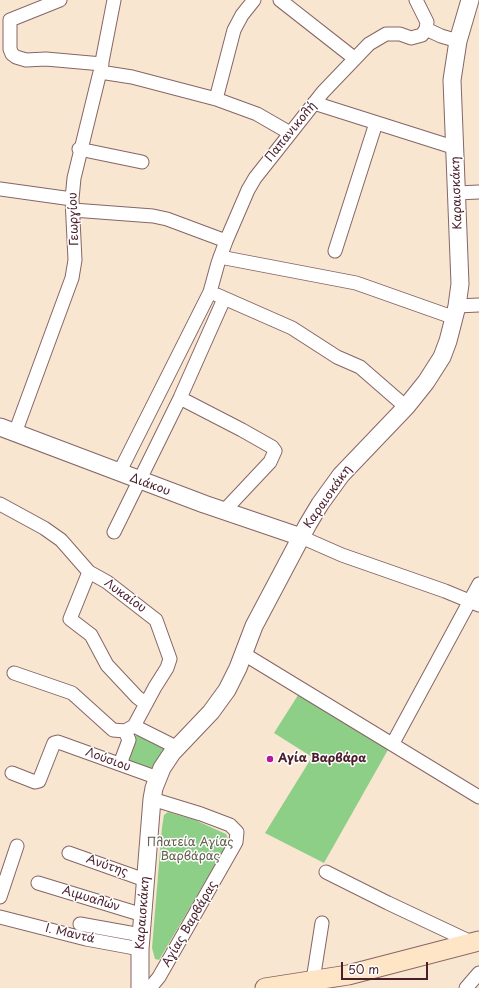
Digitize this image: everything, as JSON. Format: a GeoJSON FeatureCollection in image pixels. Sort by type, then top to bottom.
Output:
{"type":"FeatureCollection","features":[{"type":"Feature","properties":{"kind":"main road"},"geometry":{"type":"LineString","coordinates":[[265,988],[348,975],[476,942]]}},
{"type":"Feature","properties":{"kind":"street"},"geometry":{"type":"LineString","coordinates":[[60,0],[10,20],[10,49],[16,57],[26,60],[46,58],[101,68],[216,99],[256,114],[290,133]]}},
{"type":"Feature","properties":{"kind":"street","name":"Γεωργίου"},"geometry":{"type":"LineString","coordinates":[[7,430],[72,278],[75,260],[73,204],[74,178],[101,68],[114,0]]}},
{"type":"Feature","properties":{"kind":"street"},"geometry":{"type":"LineString","coordinates":[[216,99],[227,50],[234,30],[242,15],[254,0]]}},
{"type":"Feature","properties":{"kind":"street"},"geometry":{"type":"LineString","coordinates":[[280,0],[354,58]]}},
{"type":"Feature","properties":{"kind":"street"},"geometry":{"type":"LineString","coordinates":[[416,0],[426,20],[426,29],[441,36],[458,41]]}},
{"type":"Feature","properties":{"kind":"street","name":"Καραισκάκη"},"geometry":{"type":"LineString","coordinates":[[140,988],[140,942],[145,880],[152,799],[158,778],[167,760],[223,697],[235,675],[254,626],[320,504],[341,475],[406,407],[436,367],[448,341],[456,312],[460,284],[456,148],[452,80],[458,41],[470,0]]}},
{"type":"Feature","properties":{"kind":"street","name":"Παπανικολή"},"geometry":{"type":"LineString","coordinates":[[119,473],[210,292],[226,241],[248,190],[264,165],[314,103],[354,58],[369,44],[383,35],[392,33],[417,37],[422,35],[426,29]]}},
{"type":"Feature","properties":{"kind":"street"},"geometry":{"type":"LineString","coordinates":[[314,103],[456,148]]}},
{"type":"Feature","properties":{"kind":"street"},"geometry":{"type":"LineString","coordinates":[[335,251],[376,123]]}},
{"type":"Feature","properties":{"kind":"street"},"geometry":{"type":"LineString","coordinates":[[80,149],[142,162]]}},
{"type":"Feature","properties":{"kind":"street"},"geometry":{"type":"LineString","coordinates":[[0,189],[73,204],[167,219],[226,241]]}},
{"type":"Feature","properties":{"kind":"street"},"geometry":{"type":"LineString","coordinates":[[457,193],[479,192]]}},
{"type":"Feature","properties":{"kind":"street"},"geometry":{"type":"LineString","coordinates":[[220,257],[356,283],[456,312],[479,305]]}},
{"type":"Feature","properties":{"kind":"street"},"geometry":{"type":"LineString","coordinates":[[210,292],[292,328],[337,357],[360,367],[406,407]]}},
{"type":"Feature","properties":{"kind":"street"},"geometry":{"type":"LineString","coordinates":[[114,532],[180,398],[224,299]]}},
{"type":"Feature","properties":{"kind":"street"},"geometry":{"type":"LineString","coordinates":[[180,398],[248,433],[272,447],[275,451],[274,457],[269,464],[224,511]]}},
{"type":"Feature","properties":{"kind":"street","name":"Διάκου"},"geometry":{"type":"LineString","coordinates":[[7,430],[139,481],[301,538]]}},
{"type":"Feature","properties":{"kind":"street","name":"Λυκαίου"},"geometry":{"type":"LineString","coordinates":[[0,504],[44,528],[61,540],[89,572],[108,582],[156,620],[170,659],[167,668],[130,729]]}},
{"type":"Feature","properties":{"kind":"street"},"geometry":{"type":"LineString","coordinates":[[301,538],[342,555],[475,603]]}},
{"type":"Feature","properties":{"kind":"street"},"geometry":{"type":"LineString","coordinates":[[89,572],[70,619],[91,635],[107,665],[137,697],[146,704]]}},
{"type":"Feature","properties":{"kind":"street"},"geometry":{"type":"LineString","coordinates":[[393,743],[475,603],[479,584]]}},
{"type":"Feature","properties":{"kind":"street"},"geometry":{"type":"LineString","coordinates":[[244,654],[479,796]]}},
{"type":"Feature","properties":{"kind":"street"},"geometry":{"type":"LineString","coordinates":[[14,673],[72,693],[114,730],[130,729],[178,748]]}},
{"type":"Feature","properties":{"kind":"street"},"geometry":{"type":"LineString","coordinates":[[120,764],[129,740],[130,729]]}},
{"type":"Feature","properties":{"kind":"street","name":"Λούσιου"},"geometry":{"type":"LineString","coordinates":[[12,773],[35,782],[39,781],[54,743],[58,742],[158,778]]}},
{"type":"Feature","properties":{"kind":"street","name":"Αγίας Βαρβάρας"},"geometry":{"type":"LineString","coordinates":[[150,988],[159,977],[223,866],[237,835],[236,830],[220,821],[152,799]]}},
{"type":"Feature","properties":{"kind":"street"},"geometry":{"type":"LineString","coordinates":[[0,897],[17,846]]}},
{"type":"Feature","properties":{"kind":"street","name":"Ανύτης"},"geometry":{"type":"LineString","coordinates":[[69,853],[145,880]]}},
{"type":"Feature","properties":{"kind":"street"},"geometry":{"type":"LineString","coordinates":[[326,872],[388,903],[476,942]]}},
{"type":"Feature","properties":{"kind":"street","name":"Αιμυαλών"},"geometry":{"type":"LineString","coordinates":[[38,883],[142,915]]}},
{"type":"Feature","properties":{"kind":"street","name":"Ι. Μαντά"},"geometry":{"type":"LineString","coordinates":[[0,917],[86,939],[140,942]]}},
{"type":"Feature","properties":{"kind":"street"},"geometry":{"type":"LineString","coordinates":[[313,980],[322,923]]}},
{"type":"Feature","properties":{"kind":"street"},"geometry":{"type":"LineString","coordinates":[[80,924],[140,942]]}},
{"type":"Feature","properties":{"kind":"street"},"geometry":{"type":"LineString","coordinates":[[466,988],[479,973]]}},
{"type":"Feature","properties":{"kind":"green space"},"geometry":{"type":"Polygon","coordinates":[[[300,692],[389,748],[324,863],[265,833],[312,757],[274,733],[300,692]]]}},
{"type":"Feature","properties":{"kind":"green space"},"geometry":{"type":"Polygon","coordinates":[[[137,735],[158,742],[164,746],[164,752],[153,772],[126,761],[134,737],[137,735]]]}},
{"type":"Feature","properties":{"kind":"green space","name":"Πλατεία Αγίας Βαρβάρας"},"geometry":{"type":"Polygon","coordinates":[[[168,812],[195,820],[226,834],[229,841],[159,960],[155,959],[152,948],[162,827],[164,815],[168,812]]]}},
{"type":"Feature","properties":{"kind":"place","name":"Αγία Βαρβάρα"},"geometry":{"type":"Point","coordinates":[270,759]}}]}
